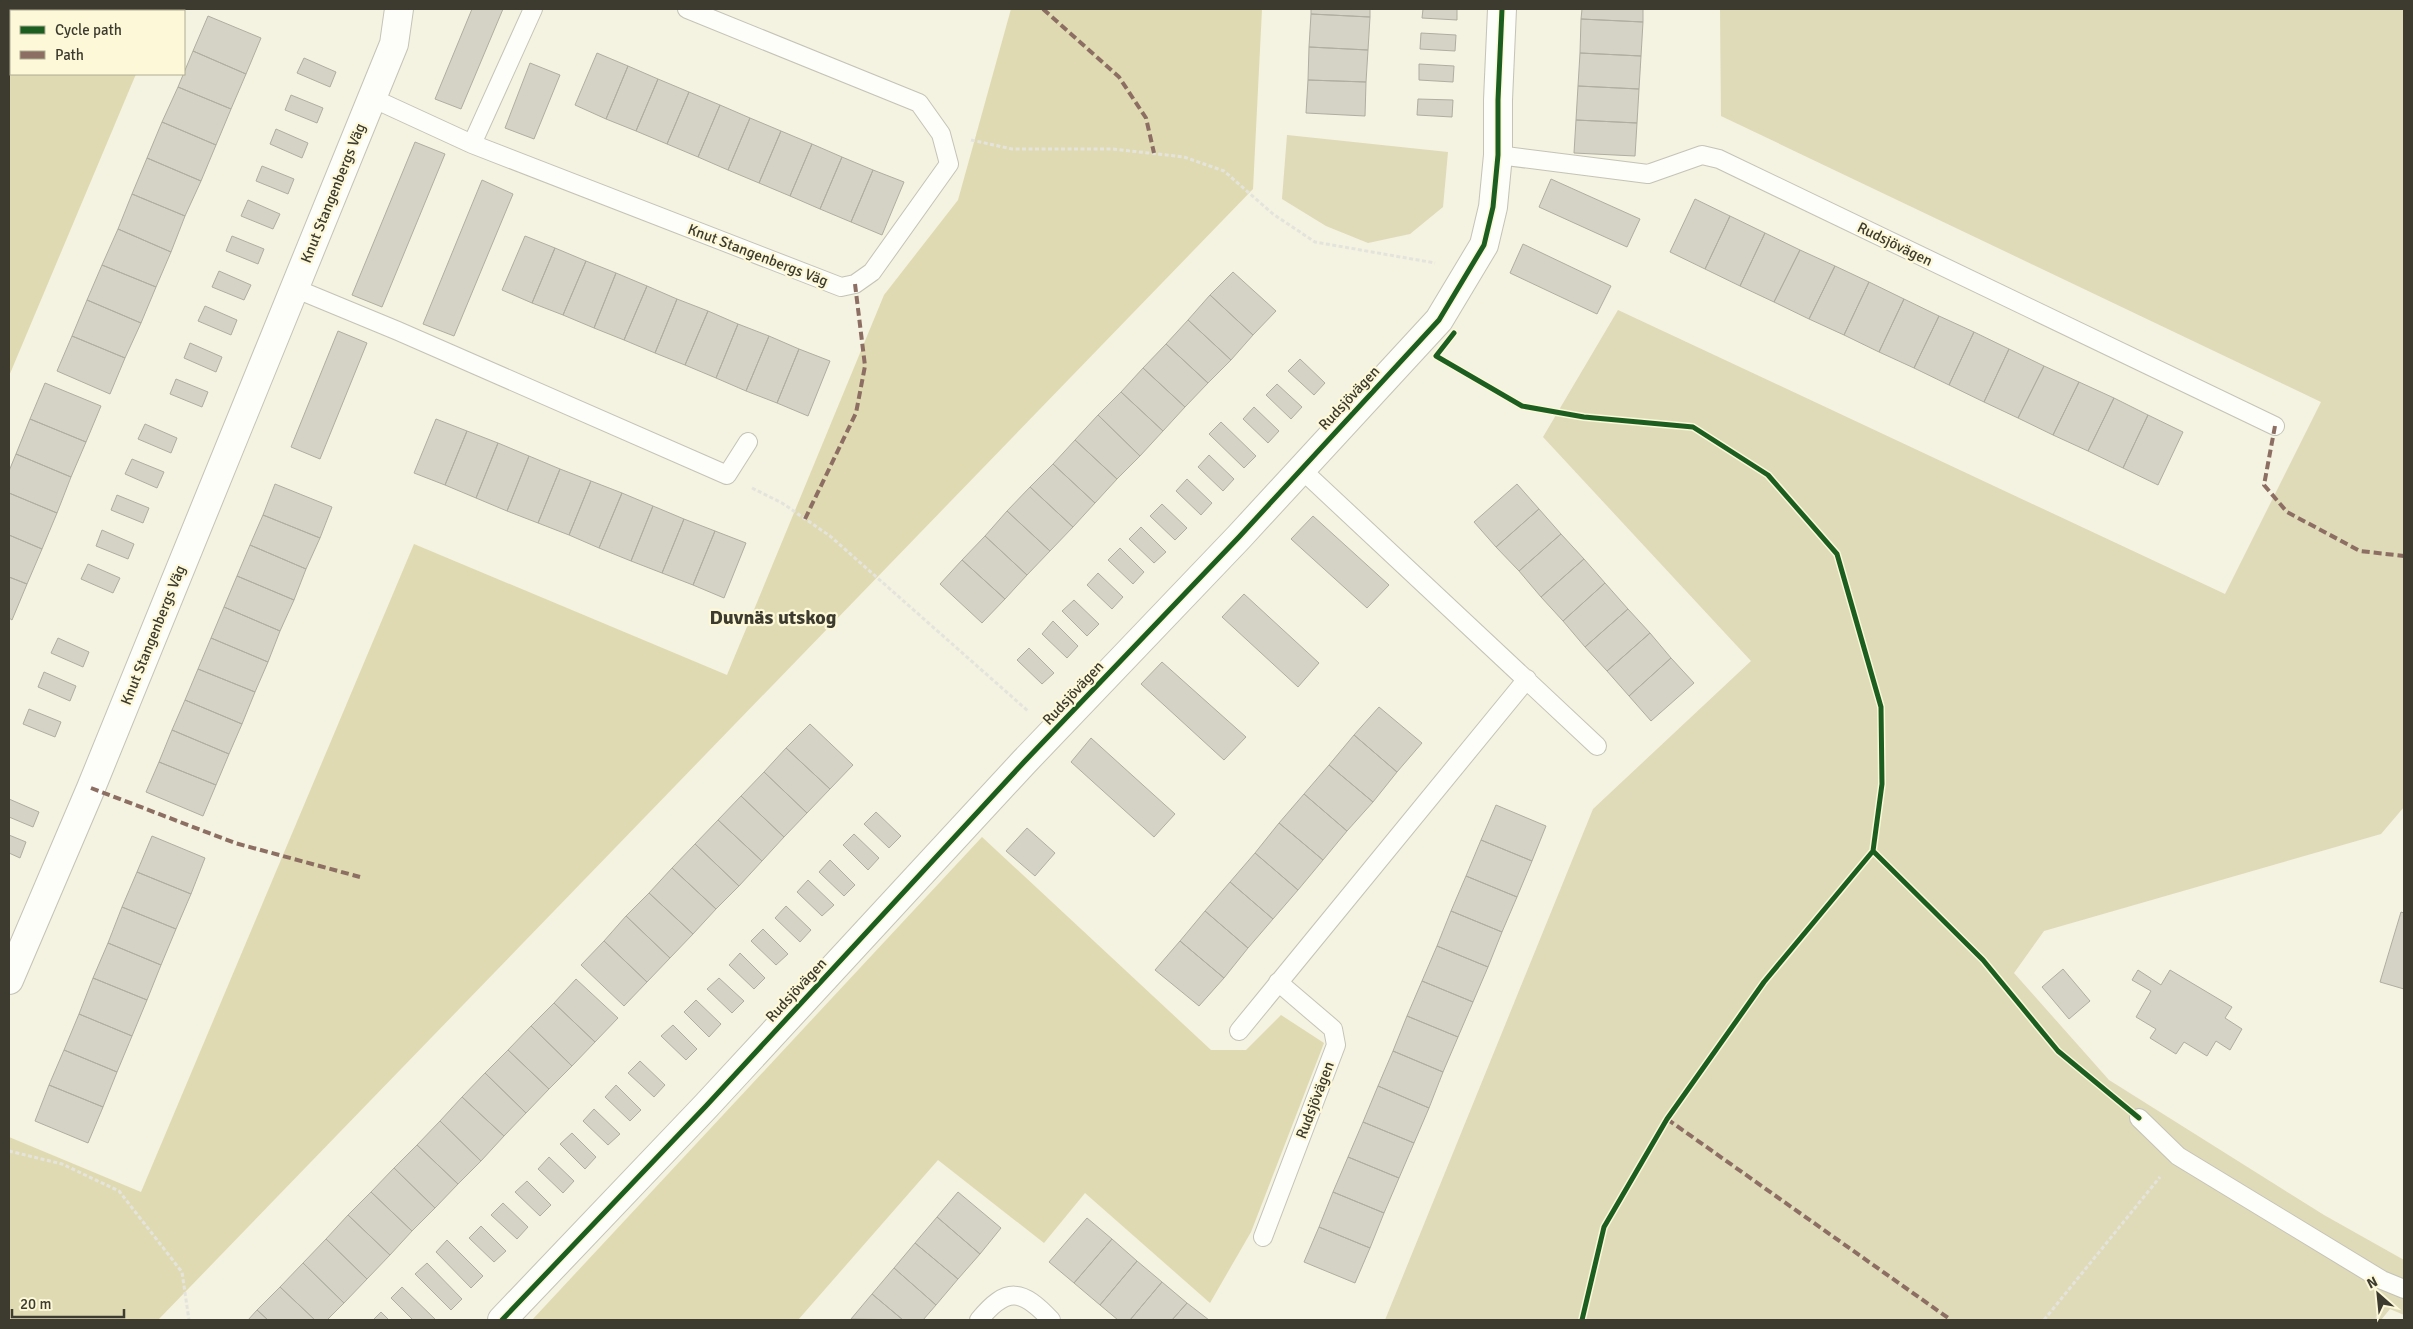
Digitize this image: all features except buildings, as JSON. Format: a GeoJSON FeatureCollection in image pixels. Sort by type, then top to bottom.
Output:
{"type":"FeatureCollection","features":[{"type":"Feature","properties":{"kind":"street","name":"Knut Stangenbergs Väg"},"geometry":{"type":"LineString","coordinates":[[9,980],[91,788],[394,44],[399,9]]}},
{"type":"Feature","properties":{"kind":"street","name":"Rudsjövägen"},"geometry":{"type":"LineString","coordinates":[[502,1320],[699,1113],[1048,737],[1239,537],[1300,468],[1439,320],[1484,245],[1493,207],[1498,155],[1498,100],[1502,9]]}},
{"type":"Feature","properties":{"kind":"lane"},"geometry":{"type":"LineString","coordinates":[[472,144],[533,9]]}},
{"type":"Feature","properties":{"kind":"lane","name":"Knut Stangenbergs Väg"},"geometry":{"type":"LineString","coordinates":[[372,98],[472,144],[840,287],[854,284],[872,272],[949,164],[941,134],[919,103],[687,9]]}},
{"type":"Feature","properties":{"kind":"lane","name":"Rudsjövägen"},"geometry":{"type":"LineString","coordinates":[[1498,155],[1648,174],[1702,155],[1719,159],[2275,426]]}},
{"type":"Feature","properties":{"kind":"lane"},"geometry":{"type":"LineString","coordinates":[[294,288],[398,331],[728,475],[748,442]]}},
{"type":"Feature","properties":{"kind":"lane"},"geometry":{"type":"LineString","coordinates":[[1300,468],[1597,746]]}},
{"type":"Feature","properties":{"kind":"lane"},"geometry":{"type":"LineString","coordinates":[[1239,1031],[1527,679]]}},
{"type":"Feature","properties":{"kind":"lane","name":"Rudsjövägen"},"geometry":{"type":"LineString","coordinates":[[1263,1237],[1336,1045],[1333,1029],[1278,982]]}},
{"type":"Feature","properties":{"kind":"lane"},"geometry":{"type":"LineString","coordinates":[[2140,1118],[2178,1156],[2382,1280],[2404,1290]]}},
{"type":"Feature","properties":{"kind":"lane"},"geometry":{"type":"LineString","coordinates":[[979,1320],[993,1303],[1008,1296],[1019,1296],[1035,1304],[1051,1320]]}},
{"type":"Feature","properties":{"kind":"path"},"geometry":{"type":"LineString","coordinates":[[941,134],[1012,149],[1113,149],[1184,157],[1224,171],[1273,214],[1315,242],[1440,264]]}},
{"type":"Feature","properties":{"kind":"path"},"geometry":{"type":"LineString","coordinates":[[728,475],[782,503],[830,536],[1026,707],[1048,737]]}},
{"type":"Feature","properties":{"kind":"path"},"geometry":{"type":"LineString","coordinates":[[9,1151],[62,1164],[119,1191],[182,1272],[190,1320]]}},
{"type":"Feature","properties":{"kind":"path"},"geometry":{"type":"LineString","coordinates":[[2044,1320],[2178,1156]]}},
{"type":"Feature","properties":{"kind":"shaded area"},"geometry":{"type":"Polygon","coordinates":[[[9,9],[163,9],[10,10],[10,75],[136,75],[9,376],[9,9]]]}},
{"type":"Feature","properties":{"kind":"shaded area"},"geometry":{"type":"Polygon","coordinates":[[[1011,9],[1262,9],[1253,189],[158,1320],[9,1320],[9,1137],[141,1192],[414,544],[727,675],[884,295],[958,200],[1011,9]]]}},
{"type":"Feature","properties":{"kind":"shaded area"},"geometry":{"type":"Polygon","coordinates":[[[1720,9],[2404,9],[2404,807],[2381,834],[2044,931],[2014,973],[2109,1080],[2324,1215],[2404,1260],[2404,1315],[2390,1309],[2381,1320],[1385,1320],[1593,809],[1751,661],[1543,437],[1618,310],[2225,594],[2321,402],[1721,116],[1720,9]]]}},
{"type":"Feature","properties":{"kind":"shaded area"},"geometry":{"type":"Polygon","coordinates":[[[1287,135],[1448,152],[1443,207],[1410,234],[1368,243],[1326,226],[1282,199],[1287,135]]]}},
{"type":"Feature","properties":{"kind":"shaded area"},"geometry":{"type":"Polygon","coordinates":[[[982,837],[1211,1050],[1246,1050],[1281,1015],[1324,1043],[1251,1232],[1210,1303],[1085,1193],[1044,1243],[938,1160],[798,1320],[532,1320],[982,837]]]}},
{"type":"Feature","properties":{"kind":"marked path"},"geometry":{"type":"LineString","coordinates":[[1043,9],[1119,77],[1146,118],[1154,153]]}},
{"type":"Feature","properties":{"kind":"marked path"},"geometry":{"type":"LineString","coordinates":[[805,519],[856,413],[865,366],[855,284]]}},
{"type":"Feature","properties":{"kind":"marked path"},"geometry":{"type":"LineString","coordinates":[[2275,426],[2264,485],[2287,512],[2360,551],[2404,556]]}},
{"type":"Feature","properties":{"kind":"marked path"},"geometry":{"type":"LineString","coordinates":[[91,788],[235,843],[360,877]]}},
{"type":"Feature","properties":{"kind":"marked path"},"geometry":{"type":"LineString","coordinates":[[1667,1119],[1951,1320]]}},
{"type":"Feature","properties":{"kind":"cycle path"},"geometry":{"type":"LineString","coordinates":[[502,1320],[706,1106],[1024,762],[1239,537],[1439,320],[1484,245],[1493,207],[1498,155],[1498,100],[1502,9]]}},
{"type":"Feature","properties":{"kind":"cycle path"},"geometry":{"type":"LineString","coordinates":[[1454,333],[1436,356],[1522,406],[1584,417],[1693,427],[1768,475],[1837,554],[1881,707],[1882,784],[1873,851],[1983,960],[2058,1051],[2139,1118]]}},
{"type":"Feature","properties":{"kind":"cycle path"},"geometry":{"type":"LineString","coordinates":[[1582,1320],[1604,1227],[1667,1119],[1764,982],[1873,851]]}},
{"type":"Feature","properties":{"kind":"district","name":"Duvnäs utskog"},"geometry":{"type":"Point","coordinates":[773,617]}}]}
